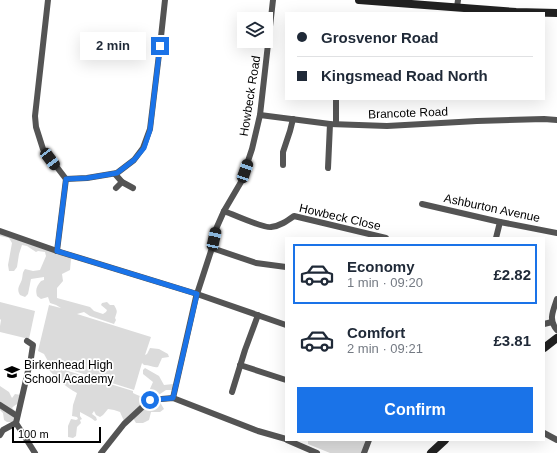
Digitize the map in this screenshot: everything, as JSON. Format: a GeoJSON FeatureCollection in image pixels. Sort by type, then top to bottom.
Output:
{"type":"FeatureCollection","features":[{"type":"Feature","properties":{"kind":"main road"},"geometry":{"type":"LineString","coordinates":[[359,0],[457,4],[516,12]]}},
{"type":"Feature","properties":{"kind":"main road"},"geometry":{"type":"LineString","coordinates":[[545,13],[557,13]]}},
{"type":"Feature","properties":{"kind":"main road"},"geometry":{"type":"LineString","coordinates":[[545,347],[557,338]]}},
{"type":"Feature","properties":{"kind":"main road"},"geometry":{"type":"LineString","coordinates":[[430,453],[444,441]]}},
{"type":"Feature","properties":{"kind":"street"},"geometry":{"type":"LineString","coordinates":[[48,0],[35,116],[36,127],[42,149],[66,179],[57,251]]}},
{"type":"Feature","properties":{"kind":"street"},"geometry":{"type":"LineString","coordinates":[[66,179],[115,174],[134,160],[144,148],[150,130],[165,0]]}},
{"type":"Feature","properties":{"kind":"street","name":"Howbeck Road"},"geometry":{"type":"LineString","coordinates":[[173,398],[197,294],[212,248],[216,229],[224,211],[241,182],[252,149],[260,115],[273,0]]}},
{"type":"Feature","properties":{"kind":"street"},"geometry":{"type":"LineString","coordinates":[[328,168],[336,100]]}},
{"type":"Feature","properties":{"kind":"street","name":"Brancote Road"},"geometry":{"type":"LineString","coordinates":[[260,115],[333,124],[387,126],[477,121],[557,120]]}},
{"type":"Feature","properties":{"kind":"street"},"geometry":{"type":"LineString","coordinates":[[283,165],[284,152],[293,119]]}},
{"type":"Feature","properties":{"kind":"street"},"geometry":{"type":"LineString","coordinates":[[115,174],[122,182],[133,188]]}},
{"type":"Feature","properties":{"kind":"street"},"geometry":{"type":"LineString","coordinates":[[116,188],[122,182]]}},
{"type":"Feature","properties":{"kind":"street","name":"Ashburton Avenue"},"geometry":{"type":"LineString","coordinates":[[422,204],[500,222],[557,233]]}},
{"type":"Feature","properties":{"kind":"street","name":"Howbeck Close"},"geometry":{"type":"LineString","coordinates":[[224,211],[270,228],[280,225],[294,216],[382,237]]}},
{"type":"Feature","properties":{"kind":"street"},"geometry":{"type":"LineString","coordinates":[[496,237],[500,222]]}},
{"type":"Feature","properties":{"kind":"street"},"geometry":{"type":"LineString","coordinates":[[0,231],[57,251],[197,294],[285,325]]}},
{"type":"Feature","properties":{"kind":"street"},"geometry":{"type":"LineString","coordinates":[[212,248],[256,263],[285,267]]}},
{"type":"Feature","properties":{"kind":"street"},"geometry":{"type":"LineString","coordinates":[[557,300],[551,314],[552,322],[557,330]]}},
{"type":"Feature","properties":{"kind":"street"},"geometry":{"type":"LineString","coordinates":[[232,392],[258,315]]}},
{"type":"Feature","properties":{"kind":"street"},"geometry":{"type":"LineString","coordinates":[[545,324],[552,322]]}},
{"type":"Feature","properties":{"kind":"street"},"geometry":{"type":"LineString","coordinates":[[0,435],[4,430],[16,423],[33,345],[27,341]]}},
{"type":"Feature","properties":{"kind":"street"},"geometry":{"type":"LineString","coordinates":[[240,365],[285,380]]}},
{"type":"Feature","properties":{"kind":"street"},"geometry":{"type":"LineString","coordinates":[[101,453],[124,424],[150,400],[173,398],[258,431],[285,439]]}},
{"type":"Feature","properties":{"kind":"street"},"geometry":{"type":"LineString","coordinates":[[0,405],[18,416]]}},
{"type":"Feature","properties":{"kind":"street"},"geometry":{"type":"LineString","coordinates":[[16,423],[35,453]]}},
{"type":"Feature","properties":{"kind":"street"},"geometry":{"type":"LineString","coordinates":[[545,434],[557,440]]}},
{"type":"Feature","properties":{"kind":"street"},"geometry":{"type":"LineString","coordinates":[[290,441],[317,453]]}},
{"type":"Feature","properties":{"kind":"street"},"geometry":{"type":"LineString","coordinates":[[364,453],[369,441]]}},
{"type":"Feature","properties":{"kind":"shaded area"},"geometry":{"type":"Polygon","coordinates":[[[0,229],[68,252],[71,259],[70,270],[62,274],[63,281],[57,288],[57,298],[90,307],[94,311],[103,314],[107,310],[101,305],[102,303],[107,302],[110,305],[114,305],[117,312],[114,324],[90,316],[84,312],[77,314],[151,337],[145,355],[150,348],[159,349],[168,354],[169,357],[162,358],[158,367],[144,365],[142,363],[134,390],[49,363],[44,354],[38,351],[49,305],[61,308],[50,303],[48,297],[41,299],[37,296],[36,291],[38,284],[44,280],[44,277],[31,279],[28,294],[25,297],[20,295],[18,291],[25,269],[33,271],[40,270],[46,256],[45,252],[36,252],[27,246],[22,245],[17,267],[14,271],[9,271],[8,265],[12,243],[9,238],[0,236],[0,229]]]}},
{"type":"Feature","properties":{"kind":"shaded area"},"geometry":{"type":"Polygon","coordinates":[[[0,302],[35,311],[29,339],[0,332],[0,302]]]}},
{"type":"Feature","properties":{"kind":"shaded area"},"geometry":{"type":"Polygon","coordinates":[[[52,366],[133,391],[133,393],[139,396],[160,402],[164,409],[160,412],[151,412],[149,420],[143,423],[136,423],[133,418],[124,421],[120,412],[114,410],[108,409],[100,417],[96,415],[94,411],[92,414],[96,417],[97,420],[95,421],[80,412],[82,419],[80,420],[81,423],[77,427],[76,436],[73,438],[68,437],[68,426],[71,419],[78,419],[77,417],[72,416],[73,405],[77,393],[58,380],[49,370],[52,366]]]}},
{"type":"Feature","properties":{"kind":"shaded area"},"geometry":{"type":"Polygon","coordinates":[[[145,368],[159,376],[164,385],[173,384],[174,388],[172,390],[166,390],[157,396],[151,396],[149,391],[153,382],[143,374],[143,370],[145,368]]]}},
{"type":"Feature","properties":{"kind":"shaded area"},"geometry":{"type":"Polygon","coordinates":[[[0,386],[9,392],[12,398],[15,394],[21,395],[19,403],[12,408],[16,412],[14,422],[7,422],[4,420],[3,413],[0,410],[0,386]]]}},
{"type":"Feature","properties":{"kind":"shaded area"},"geometry":{"type":"Polygon","coordinates":[[[308,441],[367,441],[362,453],[330,453],[308,444],[308,441]]]}},
{"type":"Feature","properties":{"kind":"place","name":"Birkenhead High School Academy"},"geometry":{"type":"Point","coordinates":[12,372]}},
{"type":"Feature","properties":{"kind":"route"},"geometry":{"type":"LineString","coordinates":[[150,400],[173,398],[197,294],[57,251],[66,179],[87,178],[117,173],[134,160],[144,148],[150,130],[160,46]]}}]}
